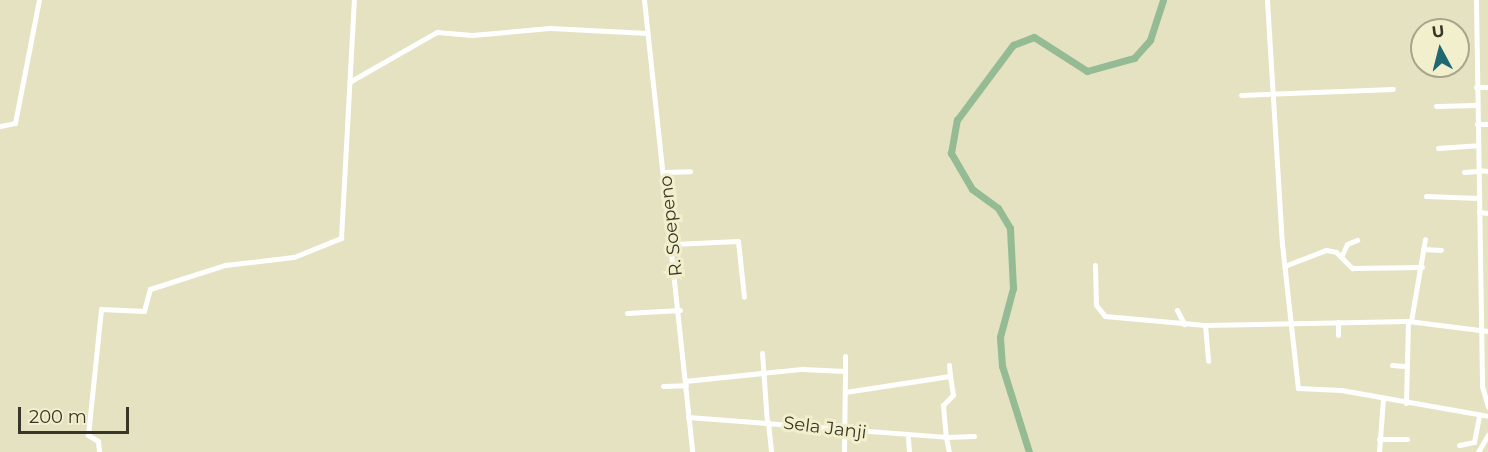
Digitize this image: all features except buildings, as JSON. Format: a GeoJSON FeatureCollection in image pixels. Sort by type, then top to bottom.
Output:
{"type":"FeatureCollection","features":[{"type":"Feature","properties":{"kind":"street"},"geometry":{"type":"LineString","coordinates":[[0,126],[15,123],[39,0]]}},
{"type":"Feature","properties":{"kind":"street"},"geometry":{"type":"LineString","coordinates":[[99,452],[98,441],[88,435],[101,309],[144,311],[150,289],[225,265],[294,257],[339,242],[351,81],[354,0]]}},
{"type":"Feature","properties":{"kind":"street","name":"R. Soepeno"},"geometry":{"type":"LineString","coordinates":[[645,0],[647,33],[666,172],[692,452]]}},
{"type":"Feature","properties":{"kind":"street"},"geometry":{"type":"LineString","coordinates":[[1267,0],[1299,389],[1383,399],[1488,416]]}},
{"type":"Feature","properties":{"kind":"street"},"geometry":{"type":"LineString","coordinates":[[1476,0],[1478,239],[1488,407]]}},
{"type":"Feature","properties":{"kind":"street"},"geometry":{"type":"LineString","coordinates":[[351,81],[437,32],[550,28],[647,33]]}},
{"type":"Feature","properties":{"kind":"street"},"geometry":{"type":"LineString","coordinates":[[1476,87],[1488,87]]}},
{"type":"Feature","properties":{"kind":"street"},"geometry":{"type":"LineString","coordinates":[[1241,94],[1393,89]]}},
{"type":"Feature","properties":{"kind":"street"},"geometry":{"type":"LineString","coordinates":[[1436,106],[1476,105]]}},
{"type":"Feature","properties":{"kind":"street"},"geometry":{"type":"LineString","coordinates":[[1477,124],[1488,124]]}},
{"type":"Feature","properties":{"kind":"street"},"geometry":{"type":"LineString","coordinates":[[1438,148],[1477,144]]}},
{"type":"Feature","properties":{"kind":"street"},"geometry":{"type":"LineString","coordinates":[[666,172],[690,171]]}},
{"type":"Feature","properties":{"kind":"street"},"geometry":{"type":"LineString","coordinates":[[1464,172],[1488,171]]}},
{"type":"Feature","properties":{"kind":"street"},"geometry":{"type":"LineString","coordinates":[[1426,196],[1479,198]]}},
{"type":"Feature","properties":{"kind":"street"},"geometry":{"type":"LineString","coordinates":[[1479,212],[1488,213]]}},
{"type":"Feature","properties":{"kind":"street"},"geometry":{"type":"LineString","coordinates":[[1406,403],[1404,366],[1425,239]]}},
{"type":"Feature","properties":{"kind":"street"},"geometry":{"type":"LineString","coordinates":[[1478,239],[1488,240]]}},
{"type":"Feature","properties":{"kind":"street"},"geometry":{"type":"LineString","coordinates":[[1341,257],[1357,240]]}},
{"type":"Feature","properties":{"kind":"street"},"geometry":{"type":"LineString","coordinates":[[673,244],[738,241],[744,297]]}},
{"type":"Feature","properties":{"kind":"street"},"geometry":{"type":"LineString","coordinates":[[1423,249],[1441,250]]}},
{"type":"Feature","properties":{"kind":"street"},"geometry":{"type":"LineString","coordinates":[[1287,265],[1326,250],[1341,257],[1352,268],[1422,267]]}},
{"type":"Feature","properties":{"kind":"street"},"geometry":{"type":"LineString","coordinates":[[1095,265],[1096,305],[1105,316],[1204,325],[1410,321],[1485,331]]}},
{"type":"Feature","properties":{"kind":"street"},"geometry":{"type":"LineString","coordinates":[[627,313],[680,310]]}},
{"type":"Feature","properties":{"kind":"street"},"geometry":{"type":"LineString","coordinates":[[1177,310],[1184,324]]}},
{"type":"Feature","properties":{"kind":"street"},"geometry":{"type":"LineString","coordinates":[[1338,322],[1338,335]]}},
{"type":"Feature","properties":{"kind":"street"},"geometry":{"type":"LineString","coordinates":[[1204,325],[1208,362]]}},
{"type":"Feature","properties":{"kind":"street"},"geometry":{"type":"LineString","coordinates":[[762,354],[771,452]]}},
{"type":"Feature","properties":{"kind":"street"},"geometry":{"type":"LineString","coordinates":[[844,452],[845,356]]}},
{"type":"Feature","properties":{"kind":"street"},"geometry":{"type":"LineString","coordinates":[[948,365],[953,395],[944,405],[949,452]]}},
{"type":"Feature","properties":{"kind":"street"},"geometry":{"type":"LineString","coordinates":[[1392,365],[1404,366]]}},
{"type":"Feature","properties":{"kind":"street"},"geometry":{"type":"LineString","coordinates":[[663,386],[764,374],[844,371]]}},
{"type":"Feature","properties":{"kind":"street"},"geometry":{"type":"LineString","coordinates":[[845,392],[950,376]]}},
{"type":"Feature","properties":{"kind":"street"},"geometry":{"type":"LineString","coordinates":[[1379,452],[1383,399]]}},
{"type":"Feature","properties":{"kind":"street"},"geometry":{"type":"LineString","coordinates":[[1459,445],[1474,442],[1479,416]]}},
{"type":"Feature","properties":{"kind":"street","name":"Sela Janji"},"geometry":{"type":"LineString","coordinates":[[688,417],[843,428],[908,438],[974,436]]}},
{"type":"Feature","properties":{"kind":"street"},"geometry":{"type":"LineString","coordinates":[[1478,452],[1488,435]]}},
{"type":"Feature","properties":{"kind":"street"},"geometry":{"type":"LineString","coordinates":[[908,438],[909,452]]}},
{"type":"Feature","properties":{"kind":"street"},"geometry":{"type":"LineString","coordinates":[[1379,438],[1407,439]]}},
{"type":"Feature","properties":{"kind":"waterway"},"geometry":{"type":"LineString","coordinates":[[1029,452],[1002,366],[1000,337],[1013,288],[1010,228],[998,208],[972,189],[951,153],[957,120],[1013,45],[1034,37],[1087,71],[1134,58],[1150,40],[1163,0]]}}]}
